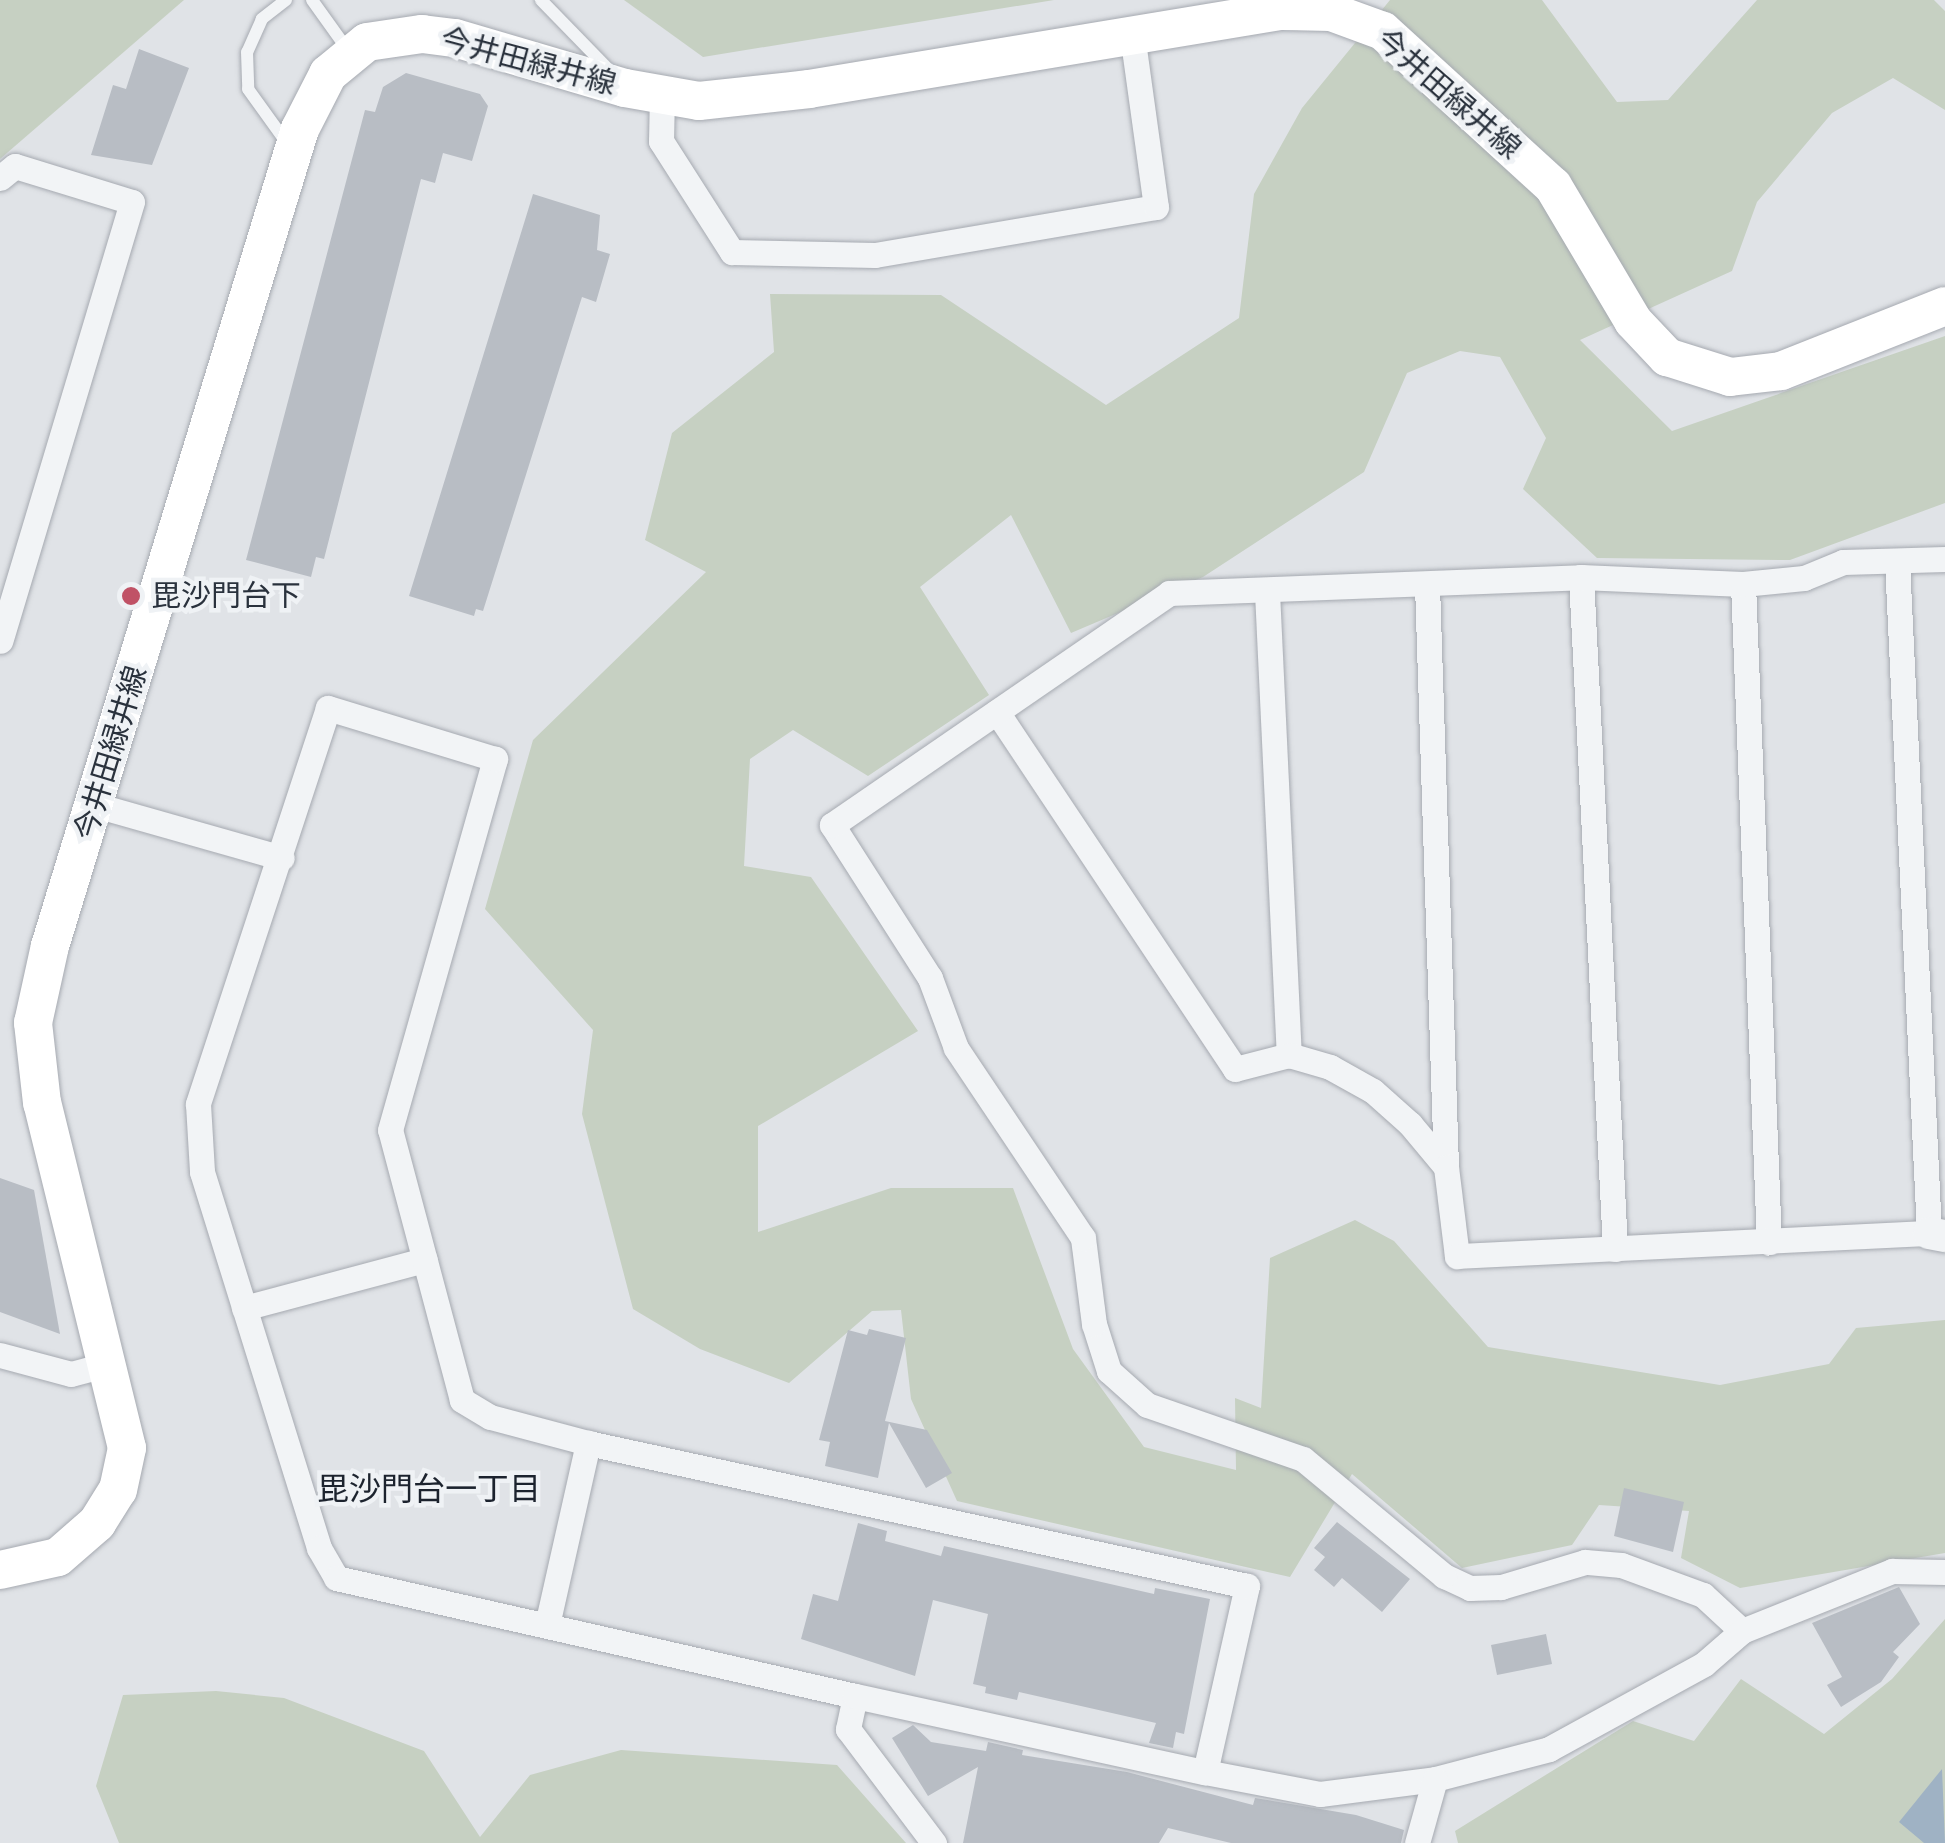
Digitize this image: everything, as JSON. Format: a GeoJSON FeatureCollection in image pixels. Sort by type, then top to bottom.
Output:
{"type":"FeatureCollection","features":[{"type":"Feature","properties":{"kind":"main road","name":"今井田緑井線"},"geometry":{"type":"LineString","coordinates":[[0,1570],[58,1557],[97,1523],[118,1490],[127,1448],[42,1103],[33,1023],[293,152],[328,74],[368,42],[422,34],[455,38],[644,91],[700,101],[808,90],[1282,11],[1330,12],[1383,31],[1553,186],[1633,320],[1667,357],[1730,377],[1781,372],[1945,306]]}},
{"type":"Feature","properties":{"kind":"street"},"geometry":{"type":"LineString","coordinates":[[644,91],[661,141],[732,252],[875,255],[1156,208],[1132,34]]}},
{"type":"Feature","properties":{"kind":"street"},"geometry":{"type":"LineString","coordinates":[[0,178],[15,166],[132,202],[0,641]]}},
{"type":"Feature","properties":{"kind":"street"},"geometry":{"type":"LineString","coordinates":[[1742,1631],[1703,1595],[1621,1565],[1585,1562],[1501,1588],[1470,1588],[1444,1576],[1303,1460],[1147,1405],[1109,1371],[1094,1324],[1084,1238],[956,1048],[930,978],[832,824],[1169,593],[1582,577],[1742,584],[1804,578],[1843,562],[1945,559]]}},
{"type":"Feature","properties":{"kind":"street"},"geometry":{"type":"LineString","coordinates":[[1426,585],[1446,1168],[1457,1256],[1937,1234],[1897,561]]}},
{"type":"Feature","properties":{"kind":"street"},"geometry":{"type":"LineString","coordinates":[[1582,577],[1615,1249]]}},
{"type":"Feature","properties":{"kind":"street"},"geometry":{"type":"LineString","coordinates":[[1742,584],[1769,1242]]}},
{"type":"Feature","properties":{"kind":"street"},"geometry":{"type":"LineString","coordinates":[[1267,592],[1289,1055]]}},
{"type":"Feature","properties":{"kind":"street"},"geometry":{"type":"LineString","coordinates":[[1206,1772],[1248,1586],[588,1443],[490,1417],[462,1400],[390,1130],[495,760],[328,708],[282,858],[198,1104],[202,1172],[319,1548],[336,1578],[855,1696],[1206,1772],[1320,1794],[1435,1779],[1549,1749],[1704,1664],[1742,1631],[1892,1571],[1945,1572]]}},
{"type":"Feature","properties":{"kind":"street"},"geometry":{"type":"LineString","coordinates":[[997,712],[1235,1068],[1289,1055],[1374,1090],[1446,1168]]}},
{"type":"Feature","properties":{"kind":"street"},"geometry":{"type":"LineString","coordinates":[[95,805],[282,858]]}},
{"type":"Feature","properties":{"kind":"street"},"geometry":{"type":"LineString","coordinates":[[244,1308],[425,1260]]}},
{"type":"Feature","properties":{"kind":"street"},"geometry":{"type":"LineString","coordinates":[[0,1356],[72,1374],[108,1364]]}},
{"type":"Feature","properties":{"kind":"street"},"geometry":{"type":"LineString","coordinates":[[547,1625],[588,1443]]}},
{"type":"Feature","properties":{"kind":"street"},"geometry":{"type":"LineString","coordinates":[[855,1696],[848,1729],[934,1843]]}},
{"type":"Feature","properties":{"kind":"street"},"geometry":{"type":"LineString","coordinates":[[1417,1843],[1435,1779]]}},
{"type":"Feature","properties":{"kind":"lane"},"geometry":{"type":"LineString","coordinates":[[286,0],[262,20],[248,52],[248,89],[293,152]]}},
{"type":"Feature","properties":{"kind":"lane"},"geometry":{"type":"LineString","coordinates":[[312,0],[351,55]]}},
{"type":"Feature","properties":{"kind":"lane"},"geometry":{"type":"LineString","coordinates":[[540,0],[644,91]]}},
{"type":"Feature","properties":{"kind":"green space"},"geometry":{"type":"Polygon","coordinates":[[[0,0],[184,0],[0,159],[0,0]]]}},
{"type":"Feature","properties":{"kind":"green space"},"geometry":{"type":"Polygon","coordinates":[[[624,0],[1054,0],[703,57],[624,0]]]}},
{"type":"Feature","properties":{"kind":"green space"},"geometry":{"type":"Polygon","coordinates":[[[1390,0],[1542,0],[1617,102],[1668,100],[1757,0],[1934,0],[1945,11],[1945,110],[1893,78],[1832,113],[1757,202],[1732,271],[1580,340],[1672,431],[1945,336],[1945,503],[1790,560],[1597,558],[1523,489],[1546,438],[1500,357],[1460,351],[1407,373],[1364,472],[1203,577],[1071,633],[1011,515],[920,587],[989,695],[868,776],[793,730],[750,759],[744,866],[811,877],[918,1031],[758,1126],[758,1232],[891,1188],[1013,1188],[1073,1349],[1144,1447],[1236,1470],[1235,1398],[1261,1408],[1270,1258],[1355,1220],[1394,1241],[1488,1347],[1720,1385],[1829,1364],[1856,1328],[1945,1320],[1945,1553],[1740,1588],[1681,1558],[1689,1511],[1599,1505],[1572,1545],[1462,1568],[1352,1474],[1290,1577],[957,1501],[911,1399],[901,1310],[872,1311],[789,1383],[700,1349],[633,1309],[582,1114],[593,1030],[485,909],[533,740],[706,572],[645,540],[672,433],[774,352],[770,294],[941,295],[1106,405],[1239,318],[1254,194],[1302,108],[1390,0]]]}},
{"type":"Feature","properties":{"kind":"green space"},"geometry":{"type":"Polygon","coordinates":[[[1945,1619],[1945,1843],[1458,1843],[1455,1831],[1633,1721],[1694,1741],[1741,1679],[1824,1734],[1892,1679],[1945,1619]]]}},
{"type":"Feature","properties":{"kind":"green space"},"geometry":{"type":"Polygon","coordinates":[[[216,1691],[284,1698],[424,1751],[480,1837],[530,1775],[621,1750],[837,1765],[906,1843],[119,1843],[96,1786],[123,1695],[216,1691]]]}},
{"type":"Feature","properties":{"kind":"water"},"geometry":{"type":"Polygon","coordinates":[[[1942,1769],[1945,1843],[1924,1843],[1899,1822],[1942,1769]]]}},
{"type":"Feature","properties":{"kind":"building"},"geometry":{"type":"Polygon","coordinates":[[[139,49],[189,68],[152,165],[91,155],[113,85],[126,89],[139,49]]]}},
{"type":"Feature","properties":{"kind":"building"},"geometry":{"type":"Polygon","coordinates":[[[406,73],[480,94],[488,106],[472,161],[443,153],[435,183],[421,179],[324,559],[316,557],[311,577],[246,560],[365,110],[375,112],[383,87],[406,73]]]}},
{"type":"Feature","properties":{"kind":"building"},"geometry":{"type":"Polygon","coordinates":[[[533,194],[600,215],[597,250],[610,254],[596,302],[582,297],[483,611],[476,609],[474,616],[409,596],[533,194]]]}},
{"type":"Feature","properties":{"kind":"building"},"geometry":{"type":"Polygon","coordinates":[[[0,1178],[34,1190],[60,1334],[0,1312],[0,1178]]]}},
{"type":"Feature","properties":{"kind":"building"},"geometry":{"type":"Polygon","coordinates":[[[869,1329],[906,1338],[885,1421],[927,1430],[952,1473],[926,1488],[889,1423],[878,1478],[825,1466],[830,1442],[819,1440],[848,1330],[867,1335],[869,1329]]]}},
{"type":"Feature","properties":{"kind":"building"},"geometry":{"type":"Polygon","coordinates":[[[1624,1488],[1684,1502],[1673,1552],[1614,1536],[1624,1488]]]}},
{"type":"Feature","properties":{"kind":"building"},"geometry":{"type":"Polygon","coordinates":[[[1337,1522],[1410,1579],[1382,1612],[1342,1578],[1334,1587],[1314,1570],[1325,1557],[1314,1548],[1337,1522]]]}},
{"type":"Feature","properties":{"kind":"building"},"geometry":{"type":"Polygon","coordinates":[[[858,1523],[887,1531],[885,1541],[941,1556],[944,1546],[1154,1594],[1155,1588],[1210,1599],[1184,1734],[1176,1732],[1173,1748],[1149,1743],[1156,1723],[1019,1692],[1017,1700],[985,1693],[986,1687],[973,1684],[988,1614],[933,1600],[915,1676],[801,1639],[813,1594],[838,1601],[858,1523]]]}},
{"type":"Feature","properties":{"kind":"building"},"geometry":{"type":"Polygon","coordinates":[[[1899,1587],[1920,1624],[1893,1652],[1899,1657],[1881,1682],[1841,1707],[1827,1685],[1842,1677],[1812,1623],[1899,1587]]]}},
{"type":"Feature","properties":{"kind":"building"},"geometry":{"type":"Polygon","coordinates":[[[1546,1634],[1552,1664],[1497,1675],[1491,1645],[1546,1634]]]}},
{"type":"Feature","properties":{"kind":"building"},"geometry":{"type":"Polygon","coordinates":[[[913,1725],[931,1742],[986,1751],[988,1742],[1023,1750],[1022,1755],[1127,1772],[1253,1805],[1255,1798],[1356,1815],[1404,1830],[1401,1843],[1231,1843],[1168,1828],[1159,1843],[963,1843],[978,1767],[928,1796],[892,1738],[913,1725]]]}},
{"type":"Feature","properties":{"kind":"place","name":"毘沙門台下"},"geometry":{"type":"Point","coordinates":[131,596]}},
{"type":"Feature","properties":{"kind":"district","name":"毘沙門台一丁目"},"geometry":{"type":"Point","coordinates":[429,1489]}}]}
